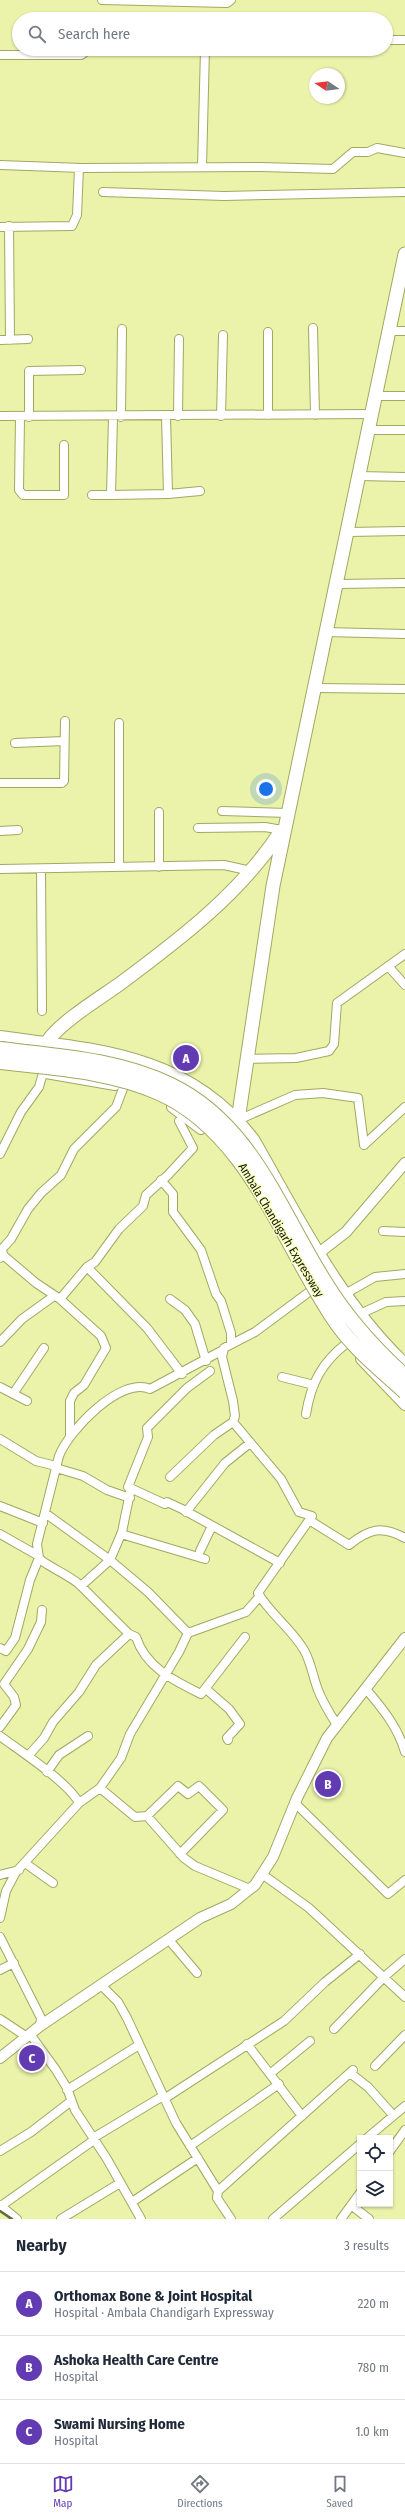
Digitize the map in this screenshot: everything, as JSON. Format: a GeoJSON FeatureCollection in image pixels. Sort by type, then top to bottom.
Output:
{"type":"FeatureCollection","features":[{"type":"Feature","properties":{"kind":"highway","name":"Ambala Chandigarh Expressway"},"geometry":{"type":"LineString","coordinates":[[0,1049],[80,1059],[131,1070],[172,1085],[213,1113],[255,1159],[324,1281],[348,1318],[379,1352],[405,1376]]}},
{"type":"Feature","properties":{"kind":"highway","name":"Ambala Chandigarh Expressway"},"geometry":{"type":"LineString","coordinates":[[0,1062],[120,1079],[160,1093],[181,1105],[203,1122],[241,1162],[336,1323],[363,1354],[405,1392]]}},
{"type":"Feature","properties":{"kind":"main road"},"geometry":{"type":"LineString","coordinates":[[217,1144],[238,1120],[273,886],[285,823],[348,532],[389,331],[402,287],[405,257]]}},
{"type":"Feature","properties":{"kind":"main road"},"geometry":{"type":"LineString","coordinates":[[43,1073],[47,1042],[61,1027],[154,958],[215,909],[264,857],[285,823]]}},
{"type":"Feature","properties":{"kind":"street"},"geometry":{"type":"LineString","coordinates":[[102,0],[227,3],[231,0]]}},
{"type":"Feature","properties":{"kind":"street"},"geometry":{"type":"LineString","coordinates":[[393,40],[405,40]]}},
{"type":"Feature","properties":{"kind":"street"},"geometry":{"type":"LineString","coordinates":[[0,56],[12,56]]}},
{"type":"Feature","properties":{"kind":"street"},"geometry":{"type":"LineString","coordinates":[[202,167],[205,56]]}},
{"type":"Feature","properties":{"kind":"street"},"geometry":{"type":"LineString","coordinates":[[0,165],[78,168],[202,167],[333,169],[353,152],[368,152],[376,148],[405,153]]}},
{"type":"Feature","properties":{"kind":"street"},"geometry":{"type":"LineString","coordinates":[[10,340],[4,226],[72,226],[77,215],[78,168]]}},
{"type":"Feature","properties":{"kind":"street"},"geometry":{"type":"LineString","coordinates":[[103,192],[224,196],[405,192]]}},
{"type":"Feature","properties":{"kind":"street"},"geometry":{"type":"LineString","coordinates":[[313,328],[315,415]]}},
{"type":"Feature","properties":{"kind":"street"},"geometry":{"type":"LineString","coordinates":[[121,417],[122,329]]}},
{"type":"Feature","properties":{"kind":"street"},"geometry":{"type":"LineString","coordinates":[[389,331],[405,331]]}},
{"type":"Feature","properties":{"kind":"street"},"geometry":{"type":"LineString","coordinates":[[268,332],[268,415]]}},
{"type":"Feature","properties":{"kind":"street"},"geometry":{"type":"LineString","coordinates":[[222,416],[223,335]]}},
{"type":"Feature","properties":{"kind":"street"},"geometry":{"type":"LineString","coordinates":[[0,340],[28,339]]}},
{"type":"Feature","properties":{"kind":"street"},"geometry":{"type":"LineString","coordinates":[[178,416],[179,339]]}},
{"type":"Feature","properties":{"kind":"street"},"geometry":{"type":"LineString","coordinates":[[64,444],[64,495],[23,495],[19,490],[29,371],[82,370]]}},
{"type":"Feature","properties":{"kind":"street"},"geometry":{"type":"LineString","coordinates":[[376,396],[405,396]]}},
{"type":"Feature","properties":{"kind":"street"},"geometry":{"type":"LineString","coordinates":[[0,416],[121,417],[372,414]]}},
{"type":"Feature","properties":{"kind":"street"},"geometry":{"type":"LineString","coordinates":[[166,416],[168,494]]}},
{"type":"Feature","properties":{"kind":"street"},"geometry":{"type":"LineString","coordinates":[[111,495],[112,417]]}},
{"type":"Feature","properties":{"kind":"street"},"geometry":{"type":"LineString","coordinates":[[369,430],[405,430]]}},
{"type":"Feature","properties":{"kind":"street"},"geometry":{"type":"LineString","coordinates":[[359,476],[405,476]]}},
{"type":"Feature","properties":{"kind":"street"},"geometry":{"type":"LineString","coordinates":[[92,495],[168,494],[200,491]]}},
{"type":"Feature","properties":{"kind":"street"},"geometry":{"type":"LineString","coordinates":[[348,532],[405,531]]}},
{"type":"Feature","properties":{"kind":"street"},"geometry":{"type":"LineString","coordinates":[[337,584],[405,583]]}},
{"type":"Feature","properties":{"kind":"street"},"geometry":{"type":"LineString","coordinates":[[326,632],[405,634]]}},
{"type":"Feature","properties":{"kind":"street"},"geometry":{"type":"LineString","coordinates":[[314,688],[405,689]]}},
{"type":"Feature","properties":{"kind":"street"},"geometry":{"type":"LineString","coordinates":[[0,783],[62,783],[64,781],[64,721]]}},
{"type":"Feature","properties":{"kind":"street"},"geometry":{"type":"LineString","coordinates":[[119,723],[119,867]]}},
{"type":"Feature","properties":{"kind":"street"},"geometry":{"type":"LineString","coordinates":[[15,743],[64,741]]}},
{"type":"Feature","properties":{"kind":"street"},"geometry":{"type":"LineString","coordinates":[[222,811],[285,823]]}},
{"type":"Feature","properties":{"kind":"street"},"geometry":{"type":"LineString","coordinates":[[159,812],[159,866]]}},
{"type":"Feature","properties":{"kind":"street"},"geometry":{"type":"LineString","coordinates":[[198,828],[265,827],[285,823]]}},
{"type":"Feature","properties":{"kind":"street"},"geometry":{"type":"LineString","coordinates":[[0,831],[18,830]]}},
{"type":"Feature","properties":{"kind":"street"},"geometry":{"type":"LineString","coordinates":[[0,869],[224,865],[251,871]]}},
{"type":"Feature","properties":{"kind":"street"},"geometry":{"type":"LineString","coordinates":[[41,869],[42,1011]]}},
{"type":"Feature","properties":{"kind":"street"},"geometry":{"type":"LineString","coordinates":[[247,1059],[296,1058],[328,1051],[334,1044],[337,1003],[405,954]]}},
{"type":"Feature","properties":{"kind":"street"},"geometry":{"type":"LineString","coordinates":[[388,966],[405,985]]}},
{"type":"Feature","properties":{"kind":"street"},"geometry":{"type":"LineString","coordinates":[[0,1036],[47,1042],[126,1056],[170,1071],[211,1095],[238,1120],[254,1140],[345,1294],[360,1314],[405,1363]]}},
{"type":"Feature","properties":{"kind":"street"},"geometry":{"type":"LineString","coordinates":[[0,1067],[124,1086],[173,1108],[217,1144],[240,1171],[309,1292],[347,1344],[378,1379],[405,1405]]}},
{"type":"Feature","properties":{"kind":"street"},"geometry":{"type":"LineString","coordinates":[[0,1154],[21,1112],[39,1087],[43,1073]]}},
{"type":"Feature","properties":{"kind":"street"},"geometry":{"type":"LineString","coordinates":[[70,1437],[70,1401],[74,1392],[84,1385],[106,1348],[101,1336],[2,1250],[40,1193],[61,1175],[74,1149],[116,1107],[124,1086]]}},
{"type":"Feature","properties":{"kind":"street"},"geometry":{"type":"LineString","coordinates":[[238,1120],[295,1095],[323,1093],[358,1098],[364,1145],[405,1107]]}},
{"type":"Feature","properties":{"kind":"street"},"geometry":{"type":"LineString","coordinates":[[0,1342],[22,1319],[57,1298],[86,1267],[95,1262],[119,1229],[143,1206],[146,1195],[193,1148],[179,1121]]}},
{"type":"Feature","properties":{"kind":"street"},"geometry":{"type":"LineString","coordinates":[[296,1269],[320,1252],[355,1223],[405,1162]]}},
{"type":"Feature","properties":{"kind":"street"},"geometry":{"type":"LineString","coordinates":[[161,1180],[173,1194],[173,1212],[201,1250],[216,1294],[221,1300],[231,1333],[231,1342]]}},
{"type":"Feature","properties":{"kind":"street"},"geometry":{"type":"LineString","coordinates":[[383,1231],[405,1232]]}},
{"type":"Feature","properties":{"kind":"street"},"geometry":{"type":"LineString","coordinates":[[86,1267],[147,1328],[182,1374]]}},
{"type":"Feature","properties":{"kind":"street"},"geometry":{"type":"LineString","coordinates":[[345,1294],[375,1278],[405,1274]]}},
{"type":"Feature","properties":{"kind":"street"},"geometry":{"type":"LineString","coordinates":[[0,1648],[6,1651],[14,1638],[38,1556],[45,1513],[56,1467],[63,1446],[76,1428],[120,1391],[142,1386],[150,1389],[182,1374],[223,1350],[231,1342],[255,1332],[309,1292]]}},
{"type":"Feature","properties":{"kind":"street"},"geometry":{"type":"LineString","coordinates":[[170,1299],[185,1310],[195,1324],[206,1360]]}},
{"type":"Feature","properties":{"kind":"street"},"geometry":{"type":"LineString","coordinates":[[360,1314],[386,1302],[405,1301]]}},
{"type":"Feature","properties":{"kind":"street"},"geometry":{"type":"LineString","coordinates":[[306,1414],[309,1396],[314,1385],[333,1353],[347,1344]]}},
{"type":"Feature","properties":{"kind":"street"},"geometry":{"type":"LineString","coordinates":[[13,1394],[44,1348]]}},
{"type":"Feature","properties":{"kind":"street"},"geometry":{"type":"LineString","coordinates":[[170,1477],[214,1435],[233,1422],[235,1416],[233,1401],[222,1356],[223,1350]]}},
{"type":"Feature","properties":{"kind":"street"},"geometry":{"type":"LineString","coordinates":[[81,1586],[110,1560],[121,1534],[130,1498],[131,1488],[128,1487],[148,1437],[147,1428],[187,1388],[210,1372]]}},
{"type":"Feature","properties":{"kind":"street"},"geometry":{"type":"LineString","coordinates":[[282,1377],[314,1385]]}},
{"type":"Feature","properties":{"kind":"street"},"geometry":{"type":"LineString","coordinates":[[0,1387],[27,1401]]}},
{"type":"Feature","properties":{"kind":"street"},"geometry":{"type":"LineString","coordinates":[[233,1422],[281,1479],[299,1512],[312,1516],[258,1593],[265,1606],[272,1610],[295,1634],[305,1652],[319,1692],[337,1725]]}},
{"type":"Feature","properties":{"kind":"street"},"geometry":{"type":"LineString","coordinates":[[0,1439],[36,1461],[83,1476],[111,1492],[130,1498]]}},
{"type":"Feature","properties":{"kind":"street"},"geometry":{"type":"LineString","coordinates":[[186,1512],[225,1463],[250,1443]]}},
{"type":"Feature","properties":{"kind":"street"},"geometry":{"type":"LineString","coordinates":[[131,1488],[156,1501],[165,1504],[167,1502],[280,1563]]}},
{"type":"Feature","properties":{"kind":"street"},"geometry":{"type":"LineString","coordinates":[[0,1506],[43,1523]]}},
{"type":"Feature","properties":{"kind":"street"},"geometry":{"type":"LineString","coordinates":[[45,1513],[110,1560],[148,1592],[188,1633]]}},
{"type":"Feature","properties":{"kind":"street"},"geometry":{"type":"LineString","coordinates":[[309,1520],[349,1545],[365,1532],[391,1530],[405,1538]]}},
{"type":"Feature","properties":{"kind":"street"},"geometry":{"type":"LineString","coordinates":[[200,1551],[212,1526]]}},
{"type":"Feature","properties":{"kind":"street"},"geometry":{"type":"LineString","coordinates":[[0,1534],[38,1556],[42,1562],[56,1568],[81,1586],[129,1634],[136,1637],[139,1646],[164,1675],[201,1694],[245,1636]]}},
{"type":"Feature","properties":{"kind":"street"},"geometry":{"type":"LineString","coordinates":[[121,1534],[205,1559]]}},
{"type":"Feature","properties":{"kind":"street"},"geometry":{"type":"LineString","coordinates":[[0,1918],[6,1892],[18,1870],[79,1803],[100,1788],[122,1758],[130,1734],[179,1652],[188,1633],[246,1612],[260,1596]]}},
{"type":"Feature","properties":{"kind":"street"},"geometry":{"type":"LineString","coordinates":[[0,1727],[16,1705],[14,1697],[4,1684],[28,1649],[41,1622],[40,1616],[42,1610]]}},
{"type":"Feature","properties":{"kind":"street"},"geometry":{"type":"LineString","coordinates":[[28,1756],[44,1738],[53,1722],[79,1692],[96,1665],[129,1634]]}},
{"type":"Feature","properties":{"kind":"street"},"geometry":{"type":"LineString","coordinates":[[2,2054],[40,2026],[200,1918],[231,1904],[250,1889],[273,1857],[295,1803],[327,1738],[405,1638]]}},
{"type":"Feature","properties":{"kind":"street"},"geometry":{"type":"LineString","coordinates":[[206,1689],[229,1709],[240,1724],[227,1738],[228,1740]]}},
{"type":"Feature","properties":{"kind":"street"},"geometry":{"type":"LineString","coordinates":[[366,1689],[401,1737],[405,1752]]}},
{"type":"Feature","properties":{"kind":"street"},"geometry":{"type":"LineString","coordinates":[[48,1772],[59,1755],[88,1736]]}},
{"type":"Feature","properties":{"kind":"street"},"geometry":{"type":"LineString","coordinates":[[1,1739],[28,1756],[48,1772],[76,1797],[79,1803]]}},
{"type":"Feature","properties":{"kind":"street"},"geometry":{"type":"LineString","coordinates":[[100,1788],[135,1816],[147,1816],[178,1786],[188,1794],[199,1786],[223,1810],[180,1854]]}},
{"type":"Feature","properties":{"kind":"street"},"geometry":{"type":"LineString","coordinates":[[295,1803],[388,1894],[405,1880]]}},
{"type":"Feature","properties":{"kind":"street"},"geometry":{"type":"LineString","coordinates":[[147,1816],[180,1854],[195,1866],[250,1889]]}},
{"type":"Feature","properties":{"kind":"street"},"geometry":{"type":"LineString","coordinates":[[25,1863],[53,1883]]}},
{"type":"Feature","properties":{"kind":"street"},"geometry":{"type":"LineString","coordinates":[[0,1875],[18,1870]]}},
{"type":"Feature","properties":{"kind":"street"},"geometry":{"type":"LineString","coordinates":[[262,1874],[309,1908],[405,1997]]}},
{"type":"Feature","properties":{"kind":"street"},"geometry":{"type":"LineString","coordinates":[[0,1937],[41,2018],[40,2026]]}},
{"type":"Feature","properties":{"kind":"street"},"geometry":{"type":"LineString","coordinates":[[169,1940],[197,1973]]}},
{"type":"Feature","properties":{"kind":"street"},"geometry":{"type":"LineString","coordinates":[[17,2219],[1,2206],[94,2139],[164,2098],[247,2044],[284,2022],[325,1982],[360,1954]]}},
{"type":"Feature","properties":{"kind":"street"},"geometry":{"type":"LineString","coordinates":[[334,2029],[384,1977],[405,1959]]}},
{"type":"Feature","properties":{"kind":"street"},"geometry":{"type":"LineString","coordinates":[[0,1970],[14,1963]]}},
{"type":"Feature","properties":{"kind":"street"},"geometry":{"type":"LineString","coordinates":[[102,1985],[118,2002],[164,2098],[190,2146],[218,2191],[217,2198],[231,2219]]}},
{"type":"Feature","properties":{"kind":"street"},"geometry":{"type":"LineString","coordinates":[[0,2019],[28,2036],[48,2057],[67,2090],[70,2102],[94,2139],[141,2219]]}},
{"type":"Feature","properties":{"kind":"street"},"geometry":{"type":"LineString","coordinates":[[375,2066],[405,2035]]}},
{"type":"Feature","properties":{"kind":"street"},"geometry":{"type":"LineString","coordinates":[[271,2073],[310,2040]]}},
{"type":"Feature","properties":{"kind":"street"},"geometry":{"type":"LineString","coordinates":[[247,2044],[271,2073],[302,2116]]}},
{"type":"Feature","properties":{"kind":"street"},"geometry":{"type":"LineString","coordinates":[[67,2090],[139,2045]]}},
{"type":"Feature","properties":{"kind":"street"},"geometry":{"type":"LineString","coordinates":[[218,2191],[351,2071],[393,2115]]}},
{"type":"Feature","properties":{"kind":"street"},"geometry":{"type":"LineString","coordinates":[[190,2146],[279,2084]]}},
{"type":"Feature","properties":{"kind":"street"},"geometry":{"type":"LineString","coordinates":[[0,2152],[31,2132],[70,2102]]}},
{"type":"Feature","properties":{"kind":"street"},"geometry":{"type":"LineString","coordinates":[[370,2135],[393,2115],[403,2110]]}},
{"type":"Feature","properties":{"kind":"street"},"geometry":{"type":"LineString","coordinates":[[393,2147],[405,2130]]}},
{"type":"Feature","properties":{"kind":"street"},"geometry":{"type":"LineString","coordinates":[[273,2219],[357,2147]]}},
{"type":"Feature","properties":{"kind":"street"},"geometry":{"type":"LineString","coordinates":[[132,2202],[198,2158]]}},
{"type":"Feature","properties":{"kind":"street"},"geometry":{"type":"LineString","coordinates":[[61,2219],[120,2183]]}},
{"type":"Feature","properties":{"kind":"street"},"geometry":{"type":"LineString","coordinates":[[341,2219],[357,2197]]}},
{"type":"Feature","properties":{"kind":"street"},"geometry":{"type":"LineString","coordinates":[[350,2206],[369,2219]]}},
{"type":"Feature","properties":{"kind":"railway"},"geometry":{"type":"LineString","coordinates":[[0,2211],[12,2219]]}},
{"type":"Feature","properties":{"kind":"place","name":"Orthomax Bone & Joint Hospital"},"geometry":{"type":"Point","coordinates":[186,1058]}},
{"type":"Feature","properties":{"kind":"place","name":"Ashoka Health Care Centre"},"geometry":{"type":"Point","coordinates":[328,1784]}},
{"type":"Feature","properties":{"kind":"place","name":"Swami Nursing Home"},"geometry":{"type":"Point","coordinates":[32,2058]}}]}
